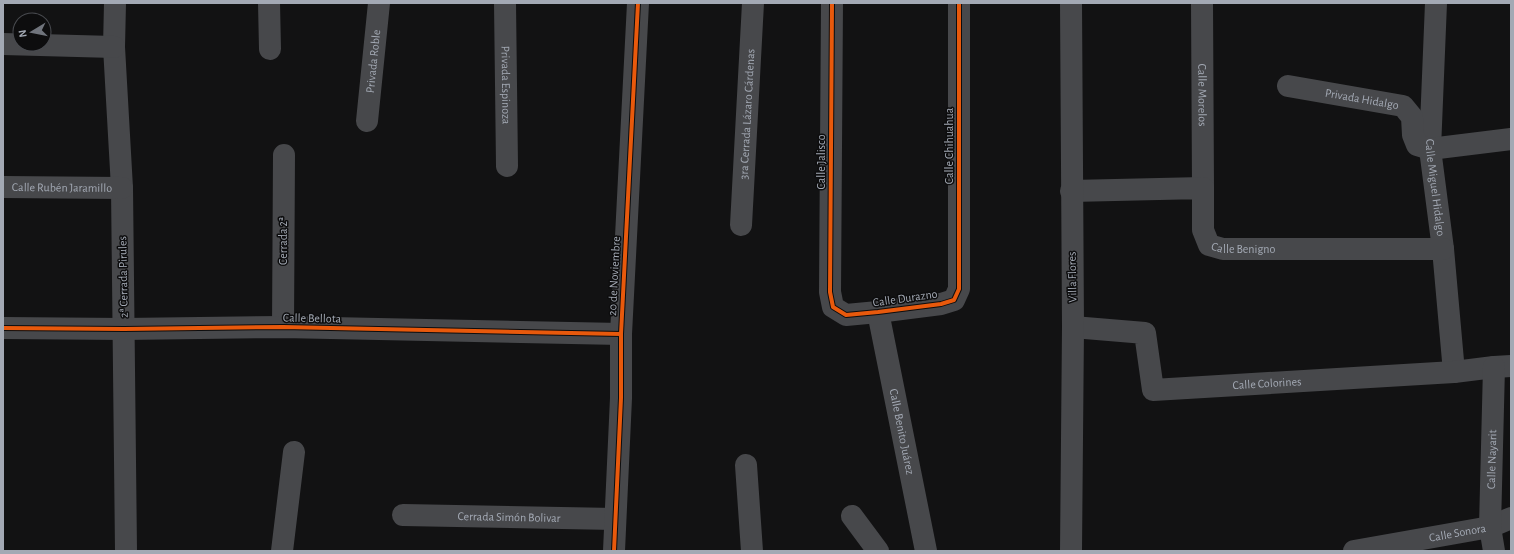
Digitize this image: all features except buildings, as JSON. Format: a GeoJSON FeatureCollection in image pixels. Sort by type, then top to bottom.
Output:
{"type":"FeatureCollection","features":[{"type":"Feature","properties":{"kind":"street","name":"2ª Cerrada Pirules"},"geometry":{"type":"LineString","coordinates":[[115,3],[114,47],[122,188],[126,551]]}},
{"type":"Feature","properties":{"kind":"street"},"geometry":{"type":"LineString","coordinates":[[269,3],[270,49]]}},
{"type":"Feature","properties":{"kind":"street","name":"Privada Roble"},"geometry":{"type":"LineString","coordinates":[[367,120],[379,3]]}},
{"type":"Feature","properties":{"kind":"street","name":"Privada Espinoza"},"geometry":{"type":"LineString","coordinates":[[505,3],[507,166]]}},
{"type":"Feature","properties":{"kind":"street","name":"20 de Noviembre"},"geometry":{"type":"LineString","coordinates":[[614,551],[621,334],[638,3]]}},
{"type":"Feature","properties":{"kind":"street","name":"3ra Cerrada Lázaro Cárdenas"},"geometry":{"type":"LineString","coordinates":[[740,225],[753,3]]}},
{"type":"Feature","properties":{"kind":"street","name":"Calle Jalisco"},"geometry":{"type":"LineString","coordinates":[[832,3],[830,292],[833,307],[846,315]]}},
{"type":"Feature","properties":{"kind":"street","name":"Calle Chihuahua"},"geometry":{"type":"LineString","coordinates":[[959,3],[959,289]]}},
{"type":"Feature","properties":{"kind":"street","name":"Villa Flores"},"geometry":{"type":"LineString","coordinates":[[1071,3],[1073,327],[1071,551]]}},
{"type":"Feature","properties":{"kind":"street","name":"Calle Morelos"},"geometry":{"type":"LineString","coordinates":[[1202,3],[1203,188]]}},
{"type":"Feature","properties":{"kind":"street","name":"Calle Miguel Hidalgo"},"geometry":{"type":"LineString","coordinates":[[1436,3],[1430,149],[1443,249],[1454,372]]}},
{"type":"Feature","properties":{"kind":"street"},"geometry":{"type":"LineString","coordinates":[[3,44],[114,47]]}},
{"type":"Feature","properties":{"kind":"street","name":"Privada Hidalgo"},"geometry":{"type":"LineString","coordinates":[[1288,86],[1403,106],[1412,117],[1413,135],[1417,145],[1430,149]]}},
{"type":"Feature","properties":{"kind":"street"},"geometry":{"type":"LineString","coordinates":[[1430,149],[1511,139]]}},
{"type":"Feature","properties":{"kind":"street","name":"Cerrada 2ª"},"geometry":{"type":"LineString","coordinates":[[283,327],[284,155]]}},
{"type":"Feature","properties":{"kind":"street","name":"Calle Rubén Jaramillo"},"geometry":{"type":"LineString","coordinates":[[3,187],[122,188]]}},
{"type":"Feature","properties":{"kind":"street"},"geometry":{"type":"LineString","coordinates":[[1071,191],[1203,188]]}},
{"type":"Feature","properties":{"kind":"street","name":"Calle Benigno"},"geometry":{"type":"LineString","coordinates":[[1203,188],[1203,230],[1208,245],[1223,249],[1443,249]]}},
{"type":"Feature","properties":{"kind":"street","name":"Calle Durazno"},"geometry":{"type":"LineString","coordinates":[[846,315],[941,304],[954,300],[959,289]]}},
{"type":"Feature","properties":{"kind":"street","name":"Calle Benito Juárez"},"geometry":{"type":"LineString","coordinates":[[878,312],[926,551]]}},
{"type":"Feature","properties":{"kind":"street","name":"Calle Bellota"},"geometry":{"type":"LineString","coordinates":[[3,328],[124,329],[283,327],[621,334]]}},
{"type":"Feature","properties":{"kind":"street","name":"Calle Colorines"},"geometry":{"type":"LineString","coordinates":[[1073,327],[1145,333],[1153,390],[1454,372],[1503,366]]}},
{"type":"Feature","properties":{"kind":"street","name":"Calle Nayarit"},"geometry":{"type":"LineString","coordinates":[[1494,551],[1490,528],[1503,366]]}},
{"type":"Feature","properties":{"kind":"street"},"geometry":{"type":"LineString","coordinates":[[282,551],[294,452]]}},
{"type":"Feature","properties":{"kind":"street"},"geometry":{"type":"LineString","coordinates":[[746,465],[752,551]]}},
{"type":"Feature","properties":{"kind":"street","name":"Cerrada Simón Bolivar"},"geometry":{"type":"LineString","coordinates":[[403,515],[615,519]]}},
{"type":"Feature","properties":{"kind":"street"},"geometry":{"type":"LineString","coordinates":[[852,516],[878,551]]}},
{"type":"Feature","properties":{"kind":"street","name":"Calle Sonora"},"geometry":{"type":"LineString","coordinates":[[1354,551],[1490,528],[1511,518]]}},
{"type":"Feature","properties":{"kind":"cycle path"},"geometry":{"type":"LineString","coordinates":[[614,551],[621,398],[621,334],[638,3]]}},
{"type":"Feature","properties":{"kind":"cycle path"},"geometry":{"type":"LineString","coordinates":[[832,3],[830,292],[833,307],[846,315],[941,304],[954,300],[959,289],[959,3]]}},
{"type":"Feature","properties":{"kind":"cycle path"},"geometry":{"type":"LineString","coordinates":[[3,328],[124,329],[283,327],[621,334]]}}]}
